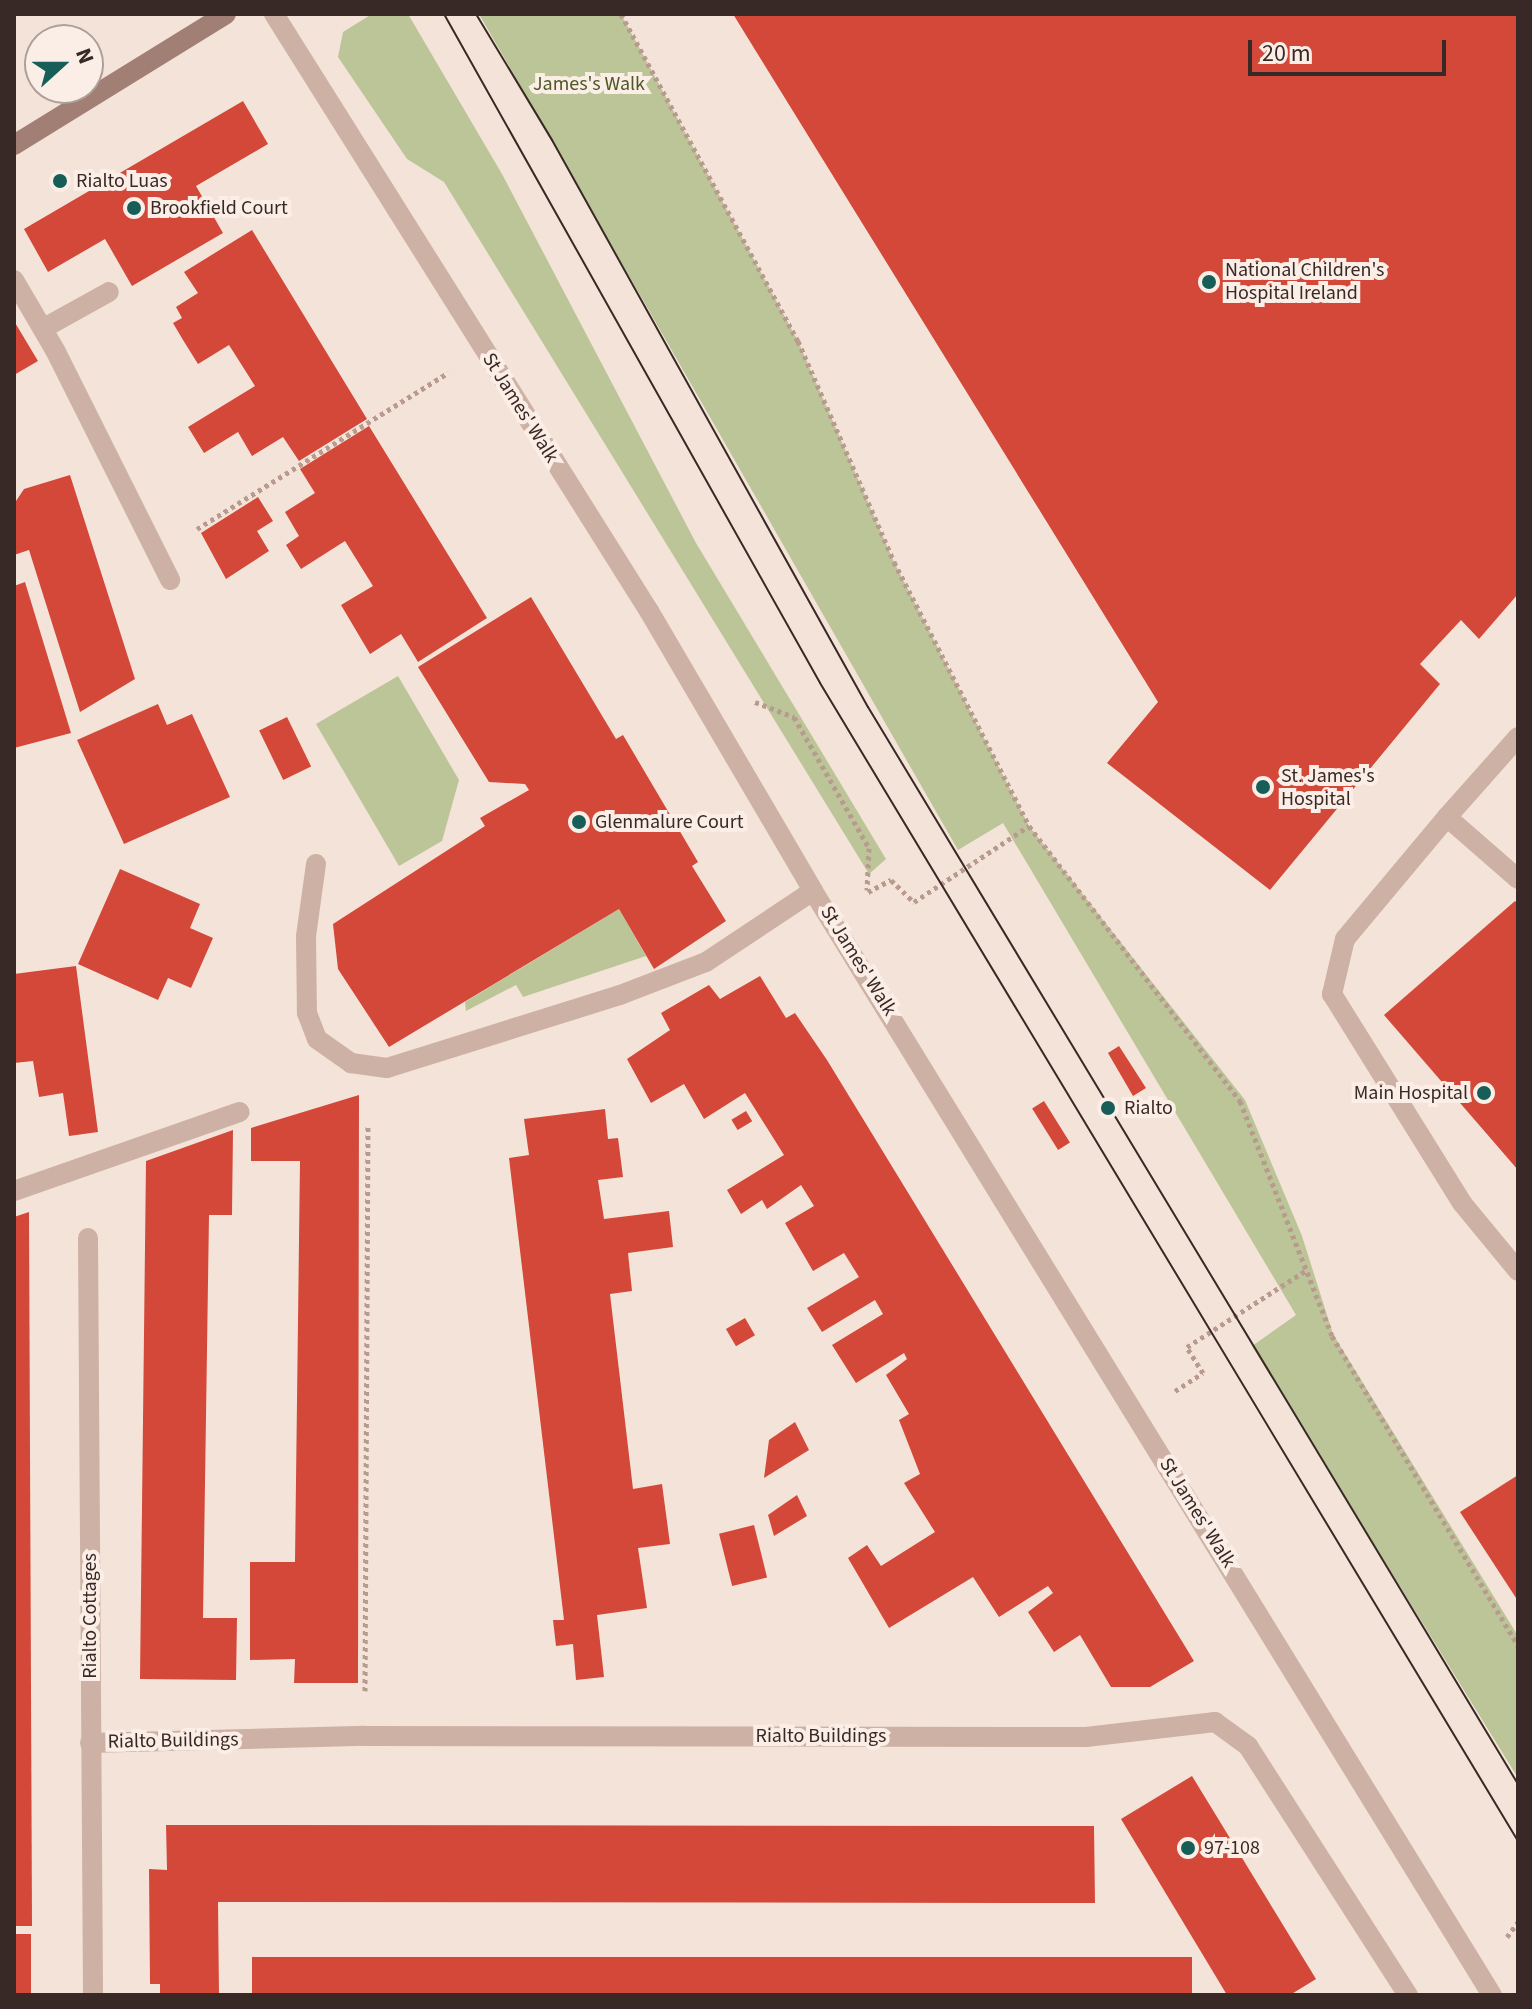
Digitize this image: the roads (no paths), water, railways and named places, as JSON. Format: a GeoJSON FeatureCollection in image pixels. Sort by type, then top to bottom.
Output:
{"type":"FeatureCollection","features":[{"type":"Feature","properties":{"kind":"main road"},"geometry":{"type":"LineString","coordinates":[[14,145],[226,14]]}},
{"type":"Feature","properties":{"kind":"street","name":"St James' Walk"},"geometry":{"type":"LineString","coordinates":[[274,14],[649,611],[813,891],[1491,1995]]}},
{"type":"Feature","properties":{"kind":"street"},"geometry":{"type":"LineString","coordinates":[[14,280],[44,328],[170,580]]}},
{"type":"Feature","properties":{"kind":"street"},"geometry":{"type":"LineString","coordinates":[[44,328],[109,292]]}},
{"type":"Feature","properties":{"kind":"street"},"geometry":{"type":"LineString","coordinates":[[1518,737],[1345,939],[1332,994],[1462,1203],[1518,1271]]}},
{"type":"Feature","properties":{"kind":"street"},"geometry":{"type":"LineString","coordinates":[[1447,817],[1518,879]]}},
{"type":"Feature","properties":{"kind":"street"},"geometry":{"type":"LineString","coordinates":[[316,864],[306,936],[307,1013],[317,1039],[351,1063],[387,1068],[620,995],[706,962],[813,891]]}},
{"type":"Feature","properties":{"kind":"street"},"geometry":{"type":"LineString","coordinates":[[14,1191],[240,1112]]}},
{"type":"Feature","properties":{"kind":"street","name":"Rialto Cottages"},"geometry":{"type":"LineString","coordinates":[[88,1238],[93,1995]]}},
{"type":"Feature","properties":{"kind":"street","name":"Rialto Buildings"},"geometry":{"type":"LineString","coordinates":[[90,1743],[365,1736],[1086,1737],[1215,1722],[1248,1746],[1408,1995]]}},
{"type":"Feature","properties":{"kind":"tram line"},"geometry":{"type":"LineString","coordinates":[[444,14],[820,683],[1518,1841]]}},
{"type":"Feature","properties":{"kind":"tram line"},"geometry":{"type":"LineString","coordinates":[[476,14],[552,140],[868,707],[1518,1784]]}},
{"type":"Feature","properties":{"kind":"place","name":"Rialto Luas"},"geometry":{"type":"Point","coordinates":[60,181]}},
{"type":"Feature","properties":{"kind":"place","name":"Brookfield Court"},"geometry":{"type":"Point","coordinates":[134,208]}},
{"type":"Feature","properties":{"kind":"place","name":"National Children's Hospital Ireland"},"geometry":{"type":"Point","coordinates":[1209,282]}},
{"type":"Feature","properties":{"kind":"place","name":"St. James's Hospital"},"geometry":{"type":"Point","coordinates":[1263,787]}},
{"type":"Feature","properties":{"kind":"place","name":"Glenmalure Court"},"geometry":{"type":"Point","coordinates":[579,822]}},
{"type":"Feature","properties":{"kind":"place","name":"Main Hospital"},"geometry":{"type":"Point","coordinates":[1484,1093]}},
{"type":"Feature","properties":{"kind":"place","name":"Rialto"},"geometry":{"type":"Point","coordinates":[1108,1108]}},
{"type":"Feature","properties":{"kind":"place","name":"97-108"},"geometry":{"type":"Point","coordinates":[1188,1848]}},
{"type":"Feature","properties":{"kind":"park label","name":"James's Walk"},"geometry":{"type":"Point","coordinates":[589,84]}}]}
